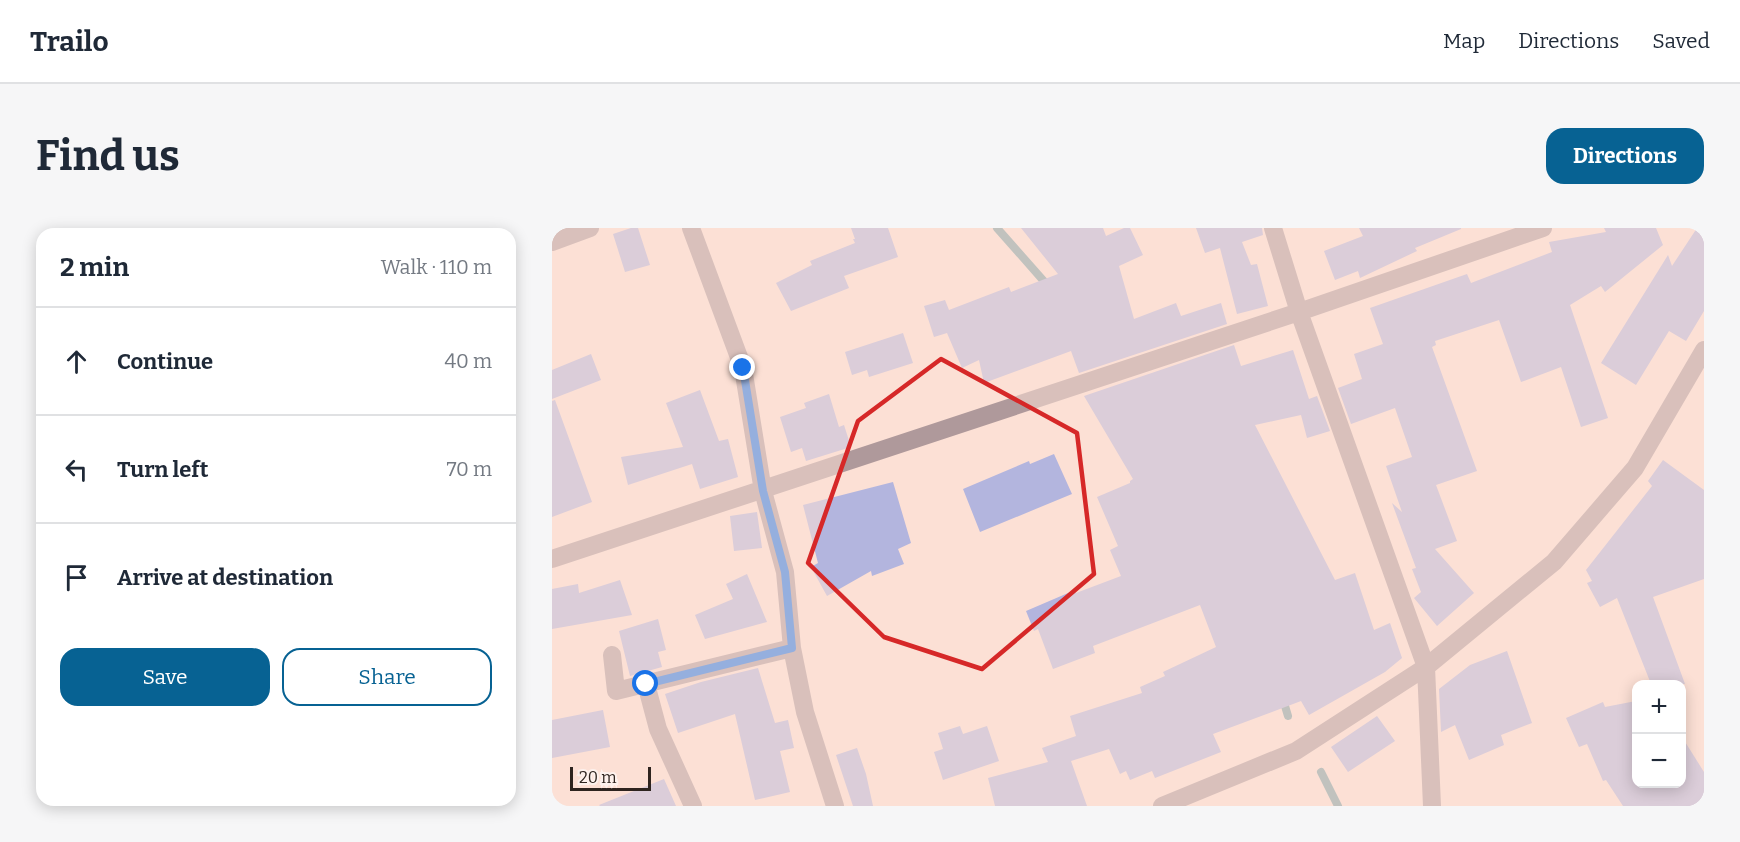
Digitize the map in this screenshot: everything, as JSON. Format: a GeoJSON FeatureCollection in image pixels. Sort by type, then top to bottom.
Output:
{"type":"FeatureCollection","features":[{"type":"Feature","properties":{"kind":"street"},"geometry":{"type":"LineString","coordinates":[[552,242],[590,228]]}},
{"type":"Feature","properties":{"kind":"street"},"geometry":{"type":"LineString","coordinates":[[691,228],[743,368],[763,491],[785,572],[792,648],[805,712],[835,806]]}},
{"type":"Feature","properties":{"kind":"street"},"geometry":{"type":"LineString","coordinates":[[1273,228],[1299,312],[1426,667],[1432,806]]}},
{"type":"Feature","properties":{"kind":"street"},"geometry":{"type":"LineString","coordinates":[[552,559],[1299,312],[1543,228]]}},
{"type":"Feature","properties":{"kind":"street"},"geometry":{"type":"LineString","coordinates":[[1162,806],[1296,751],[1426,667],[1554,562],[1635,468],[1704,350]]}},
{"type":"Feature","properties":{"kind":"street"},"geometry":{"type":"LineString","coordinates":[[612,655],[616,691],[792,648]]}},
{"type":"Feature","properties":{"kind":"street"},"geometry":{"type":"LineString","coordinates":[[646,684],[657,729],[693,806]]}},
{"type":"Feature","properties":{"kind":"highlighted area"},"geometry":{"type":"Polygon","coordinates":[[[941,359],[1077,433],[1094,574],[982,669],[884,637],[808,563],[858,421],[941,359]]]}},
{"type":"Feature","properties":{"kind":"building"},"geometry":{"type":"Polygon","coordinates":[[[638,228],[650,265],[625,272],[613,234],[638,228]]]}},
{"type":"Feature","properties":{"kind":"building"},"geometry":{"type":"Polygon","coordinates":[[[851,228],[888,228],[898,257],[844,276],[849,288],[791,311],[776,283],[812,265],[810,261],[855,243],[851,228]]]}},
{"type":"Feature","properties":{"kind":"building"},"geometry":{"type":"Polygon","coordinates":[[[1021,228],[1103,228],[1106,236],[1124,228],[1130,228],[1143,255],[1119,266],[1134,319],[1176,303],[1181,316],[1221,303],[1227,324],[1079,373],[1071,351],[984,383],[979,360],[962,368],[947,333],[934,337],[924,306],[945,300],[949,310],[1009,287],[1011,292],[1058,274],[1021,228]]]}},
{"type":"Feature","properties":{"kind":"building"},"geometry":{"type":"Polygon","coordinates":[[[1196,228],[1262,228],[1263,235],[1242,242],[1251,265],[1257,264],[1268,306],[1237,314],[1220,248],[1205,253],[1196,228]]]}},
{"type":"Feature","properties":{"kind":"building"},"geometry":{"type":"Polygon","coordinates":[[[1359,228],[1461,229],[1415,248],[1417,251],[1360,278],[1358,271],[1335,280],[1324,251],[1363,236],[1359,228]]]}},
{"type":"Feature","properties":{"kind":"building"},"geometry":{"type":"Polygon","coordinates":[[[1604,228],[1656,228],[1663,245],[1605,292],[1601,286],[1570,305],[1608,418],[1581,427],[1561,367],[1521,382],[1499,320],[1435,341],[1436,345],[1432,347],[1477,471],[1436,485],[1457,541],[1435,549],[1474,593],[1437,626],[1414,598],[1421,592],[1412,569],[1416,568],[1392,503],[1402,512],[1386,466],[1412,457],[1395,408],[1351,424],[1338,388],[1362,379],[1354,354],[1383,344],[1370,308],[1467,274],[1471,283],[1552,252],[1549,242],[1606,232],[1604,228]]]}},
{"type":"Feature","properties":{"kind":"building"},"geometry":{"type":"Polygon","coordinates":[[[1697,228],[1704,228],[1704,311],[1686,341],[1669,331],[1636,385],[1601,363],[1668,255],[1672,266],[1697,228]]]}},
{"type":"Feature","properties":{"kind":"building"},"geometry":{"type":"Polygon","coordinates":[[[903,333],[913,363],[869,377],[867,370],[852,375],[845,352],[903,333]]]}},
{"type":"Feature","properties":{"kind":"building"},"geometry":{"type":"Polygon","coordinates":[[[1234,345],[1241,366],[1293,350],[1309,399],[1317,396],[1330,431],[1307,438],[1301,415],[1255,425],[1335,580],[1355,573],[1374,630],[1390,623],[1402,658],[1385,672],[1309,715],[1301,701],[1213,734],[1221,752],[1155,778],[1152,771],[1130,780],[1126,771],[1120,774],[1109,749],[1071,761],[1087,806],[995,806],[988,778],[1048,762],[1042,748],[1076,736],[1070,716],[1142,693],[1140,687],[1165,676],[1163,672],[1216,647],[1200,605],[1093,646],[1095,653],[1053,669],[1038,629],[1034,631],[1026,611],[1075,590],[1076,593],[1121,576],[1110,550],[1118,546],[1097,497],[1130,483],[1133,479],[1084,396],[1234,345]]]}},
{"type":"Feature","properties":{"kind":"building"},"geometry":{"type":"Polygon","coordinates":[[[591,354],[601,380],[552,399],[552,370],[591,354]]]}},
{"type":"Feature","properties":{"kind":"building"},"geometry":{"type":"Polygon","coordinates":[[[700,390],[719,441],[728,439],[738,477],[700,489],[692,464],[628,485],[621,457],[683,447],[666,403],[700,390]]]}},
{"type":"Feature","properties":{"kind":"building"},"geometry":{"type":"Polygon","coordinates":[[[829,394],[839,427],[844,425],[851,447],[806,461],[802,448],[791,452],[780,417],[806,408],[804,403],[829,394]]]}},
{"type":"Feature","properties":{"kind":"building"},"geometry":{"type":"Polygon","coordinates":[[[555,400],[592,502],[552,517],[552,401],[555,400]]]}},
{"type":"Feature","properties":{"kind":"building"},"geometry":{"type":"Polygon","coordinates":[[[1054,454],[1072,494],[980,532],[963,489],[1029,461],[1030,464],[1054,454]]]}},
{"type":"Feature","properties":{"kind":"building"},"geometry":{"type":"Polygon","coordinates":[[[1663,460],[1704,490],[1704,579],[1653,597],[1684,680],[1649,680],[1617,598],[1600,607],[1587,583],[1592,581],[1586,570],[1652,486],[1648,481],[1663,460]]]}},
{"type":"Feature","properties":{"kind":"building"},"geometry":{"type":"Polygon","coordinates":[[[893,482],[911,543],[898,549],[904,564],[872,576],[871,571],[827,596],[811,567],[818,563],[803,505],[893,482]]]}},
{"type":"Feature","properties":{"kind":"building"},"geometry":{"type":"Polygon","coordinates":[[[757,512],[762,548],[734,551],[730,516],[757,512]]]}},
{"type":"Feature","properties":{"kind":"building"},"geometry":{"type":"Polygon","coordinates":[[[747,574],[767,622],[705,639],[695,615],[733,599],[726,584],[747,574]]]}},
{"type":"Feature","properties":{"kind":"building"},"geometry":{"type":"Polygon","coordinates":[[[620,580],[632,615],[552,629],[552,589],[578,584],[579,593],[620,580]]]}},
{"type":"Feature","properties":{"kind":"building"},"geometry":{"type":"Polygon","coordinates":[[[658,619],[666,650],[658,652],[662,667],[630,676],[619,631],[658,619]]]}},
{"type":"Feature","properties":{"kind":"building"},"geometry":{"type":"Polygon","coordinates":[[[1507,651],[1532,723],[1501,735],[1504,745],[1469,760],[1455,725],[1441,732],[1439,689],[1470,665],[1507,651]]]}},
{"type":"Feature","properties":{"kind":"building"},"geometry":{"type":"Polygon","coordinates":[[[758,668],[775,723],[788,720],[794,748],[780,751],[790,792],[755,800],[735,714],[678,733],[665,694],[701,682],[758,668]]]}},
{"type":"Feature","properties":{"kind":"building"},"geometry":{"type":"Polygon","coordinates":[[[1603,702],[1605,707],[1632,702],[1632,788],[1686,788],[1686,743],[1704,772],[1704,806],[1623,806],[1606,780],[1603,781],[1587,744],[1579,747],[1566,718],[1603,702]]]}},
{"type":"Feature","properties":{"kind":"building"},"geometry":{"type":"Polygon","coordinates":[[[603,710],[610,747],[552,758],[552,720],[603,710]]]}},
{"type":"Feature","properties":{"kind":"building"},"geometry":{"type":"Polygon","coordinates":[[[1377,716],[1395,741],[1348,772],[1331,747],[1377,716]]]}},
{"type":"Feature","properties":{"kind":"building"},"geometry":{"type":"Polygon","coordinates":[[[960,726],[963,734],[987,726],[999,761],[943,780],[934,752],[943,749],[938,733],[960,726]]]}},
{"type":"Feature","properties":{"kind":"building"},"geometry":{"type":"Polygon","coordinates":[[[857,748],[873,806],[853,806],[836,755],[857,748]]]}},
{"type":"Feature","properties":{"kind":"building"},"geometry":{"type":"Polygon","coordinates":[[[664,779],[676,806],[599,805],[664,779]]]}},
{"type":"Feature","properties":{"kind":"waterway"},"geometry":{"type":"LineString","coordinates":[[997,228],[1049,287]]}},
{"type":"Feature","properties":{"kind":"waterway"},"geometry":{"type":"LineString","coordinates":[[1282,696],[1288,716]]}},
{"type":"Feature","properties":{"kind":"waterway"},"geometry":{"type":"LineString","coordinates":[[1321,772],[1338,806]]}},
{"type":"Feature","properties":{"kind":"route"},"geometry":{"type":"LineString","coordinates":[[646,684],[792,648],[785,572],[763,491],[743,368]]}}]}
